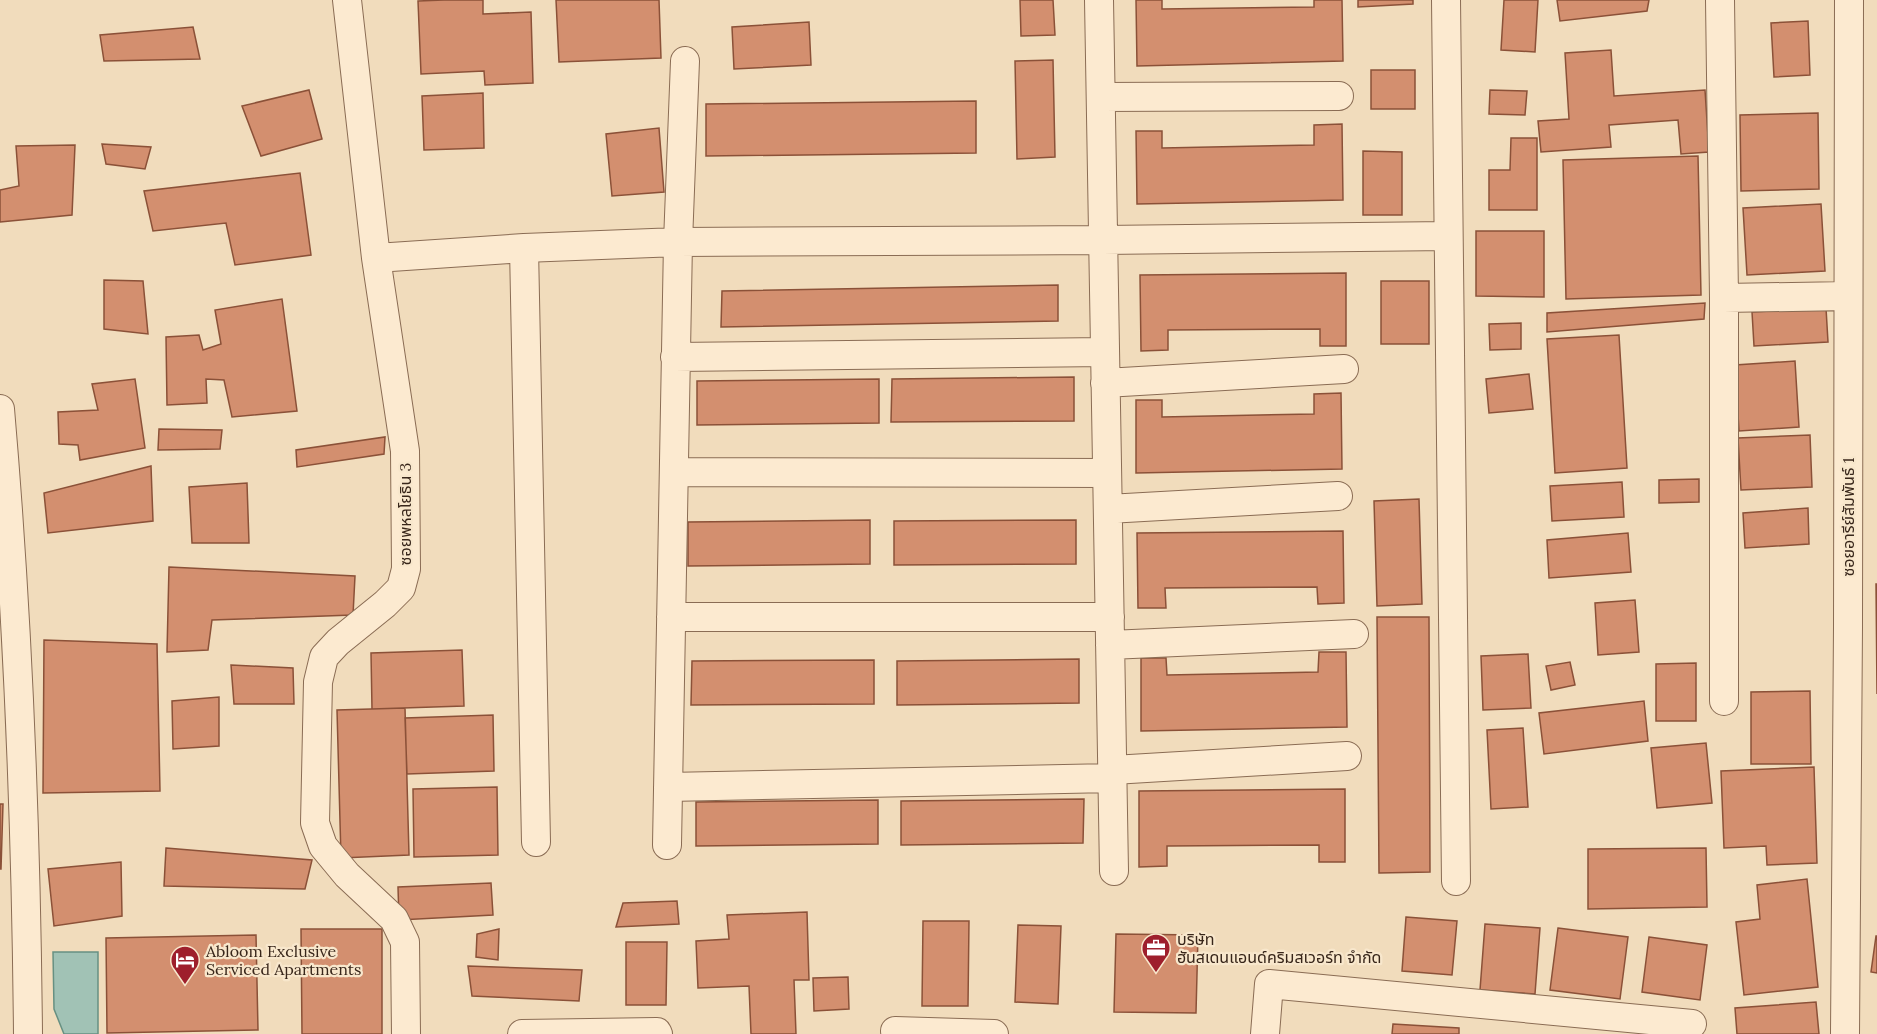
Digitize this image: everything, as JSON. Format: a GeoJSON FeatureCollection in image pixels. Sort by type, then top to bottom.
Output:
{"type":"FeatureCollection","features":[{"type":"Feature","properties":{"kind":"street","name":"ซอยพหลโยธิน 3"},"geometry":{"type":"LineString","coordinates":[[347,0],[376,258],[405,451],[406,569],[401,588],[324,657],[318,682],[315,823],[323,846],[347,876],[394,919],[405,942],[406,1034]]}},
{"type":"Feature","properties":{"kind":"street"},"geometry":{"type":"LineString","coordinates":[[1099,0],[1114,871]]}},
{"type":"Feature","properties":{"kind":"street"},"geometry":{"type":"LineString","coordinates":[[1446,0],[1456,881]]}},
{"type":"Feature","properties":{"kind":"street"},"geometry":{"type":"LineString","coordinates":[[1720,0],[1724,298],[1724,700]]}},
{"type":"Feature","properties":{"kind":"street","name":"ซอยอารีย์สัมพันธ์ 1"},"geometry":{"type":"LineString","coordinates":[[1845,1034],[1849,0]]}},
{"type":"Feature","properties":{"kind":"street"},"geometry":{"type":"LineString","coordinates":[[667,845],[675,357],[685,61]]}},
{"type":"Feature","properties":{"kind":"street"},"geometry":{"type":"LineString","coordinates":[[1101,97],[1339,96]]}},
{"type":"Feature","properties":{"kind":"street"},"geometry":{"type":"LineString","coordinates":[[376,258],[678,243],[1448,236]]}},
{"type":"Feature","properties":{"kind":"street"},"geometry":{"type":"LineString","coordinates":[[524,249],[536,842]]}},
{"type":"Feature","properties":{"kind":"street"},"geometry":{"type":"LineString","coordinates":[[1724,298],[1848,296]]}},
{"type":"Feature","properties":{"kind":"street"},"geometry":{"type":"LineString","coordinates":[[675,357],[1105,352]]}},
{"type":"Feature","properties":{"kind":"street"},"geometry":{"type":"LineString","coordinates":[[1105,383],[1344,369]]}},
{"type":"Feature","properties":{"kind":"street"},"geometry":{"type":"LineString","coordinates":[[0,409],[9,517],[24,784],[28,1034]]}},
{"type":"Feature","properties":{"kind":"street"},"geometry":{"type":"LineString","coordinates":[[674,472],[1107,473]]}},
{"type":"Feature","properties":{"kind":"street"},"geometry":{"type":"LineString","coordinates":[[1108,509],[1338,496]]}},
{"type":"Feature","properties":{"kind":"street"},"geometry":{"type":"LineString","coordinates":[[670,617],[1110,617]]}},
{"type":"Feature","properties":{"kind":"street"},"geometry":{"type":"LineString","coordinates":[[1110,645],[1354,634]]}},
{"type":"Feature","properties":{"kind":"street"},"geometry":{"type":"LineString","coordinates":[[668,787],[1112,774],[1347,756]]}},
{"type":"Feature","properties":{"kind":"street"},"geometry":{"type":"LineString","coordinates":[[1264,1034],[1269,984],[1643,1027],[1692,1024]]}},
{"type":"Feature","properties":{"kind":"street"},"geometry":{"type":"LineString","coordinates":[[895,1031],[994,1034]]}},
{"type":"Feature","properties":{"kind":"street"},"geometry":{"type":"LineString","coordinates":[[522,1034],[657,1032],[658,1034]]}},
{"type":"Feature","properties":{"kind":"shaded area"},"geometry":{"type":"Polygon","coordinates":[[[53,952],[98,952],[98,1034],[64,1034],[54,1009],[53,952]]]}},
{"type":"Feature","properties":{"kind":"building"},"geometry":{"type":"Polygon","coordinates":[[[483,0],[483,14],[531,12],[533,83],[485,85],[484,71],[421,74],[418,1],[483,0]]]}},
{"type":"Feature","properties":{"kind":"building"},"geometry":{"type":"Polygon","coordinates":[[[556,0],[659,0],[661,58],[559,62],[556,0]]]}},
{"type":"Feature","properties":{"kind":"building"},"geometry":{"type":"Polygon","coordinates":[[[1020,0],[1053,0],[1055,35],[1021,36],[1020,0]]]}},
{"type":"Feature","properties":{"kind":"building"},"geometry":{"type":"Polygon","coordinates":[[[1136,0],[1162,0],[1162,9],[1314,7],[1314,0],[1342,0],[1343,61],[1137,66],[1136,0]]]}},
{"type":"Feature","properties":{"kind":"building"},"geometry":{"type":"Polygon","coordinates":[[[1358,0],[1413,0],[1413,4],[1358,7],[1358,0]]]}},
{"type":"Feature","properties":{"kind":"building"},"geometry":{"type":"Polygon","coordinates":[[[1504,0],[1538,0],[1535,52],[1501,50],[1504,0]]]}},
{"type":"Feature","properties":{"kind":"building"},"geometry":{"type":"Polygon","coordinates":[[[1557,0],[1649,0],[1647,11],[1560,21],[1557,0]]]}},
{"type":"Feature","properties":{"kind":"building"},"geometry":{"type":"Polygon","coordinates":[[[1808,21],[1810,75],[1774,77],[1771,23],[1808,21]]]}},
{"type":"Feature","properties":{"kind":"building"},"geometry":{"type":"Polygon","coordinates":[[[809,22],[811,65],[734,69],[732,27],[809,22]]]}},
{"type":"Feature","properties":{"kind":"building"},"geometry":{"type":"Polygon","coordinates":[[[193,27],[200,59],[104,61],[100,35],[193,27]]]}},
{"type":"Feature","properties":{"kind":"building"},"geometry":{"type":"Polygon","coordinates":[[[1611,50],[1614,96],[1705,90],[1709,152],[1681,154],[1678,120],[1609,125],[1611,147],[1541,152],[1538,121],[1569,119],[1565,53],[1611,50]]]}},
{"type":"Feature","properties":{"kind":"building"},"geometry":{"type":"Polygon","coordinates":[[[1053,60],[1055,157],[1017,159],[1015,61],[1053,60]]]}},
{"type":"Feature","properties":{"kind":"building"},"geometry":{"type":"Polygon","coordinates":[[[1371,70],[1415,70],[1415,109],[1371,109],[1371,70]]]}},
{"type":"Feature","properties":{"kind":"building"},"geometry":{"type":"Polygon","coordinates":[[[309,90],[322,139],[261,156],[242,106],[309,90]]]}},
{"type":"Feature","properties":{"kind":"building"},"geometry":{"type":"Polygon","coordinates":[[[1490,90],[1527,91],[1525,115],[1489,114],[1490,90]]]}},
{"type":"Feature","properties":{"kind":"building"},"geometry":{"type":"Polygon","coordinates":[[[483,93],[484,148],[424,150],[422,96],[483,93]]]}},
{"type":"Feature","properties":{"kind":"building"},"geometry":{"type":"Polygon","coordinates":[[[976,101],[976,153],[706,156],[706,104],[976,101]]]}},
{"type":"Feature","properties":{"kind":"building"},"geometry":{"type":"Polygon","coordinates":[[[1818,113],[1819,189],[1741,191],[1740,115],[1818,113]]]}},
{"type":"Feature","properties":{"kind":"building"},"geometry":{"type":"Polygon","coordinates":[[[1342,124],[1343,200],[1137,204],[1136,131],[1162,131],[1162,148],[1314,145],[1314,125],[1342,124]]]}},
{"type":"Feature","properties":{"kind":"building"},"geometry":{"type":"Polygon","coordinates":[[[659,128],[664,192],[612,196],[606,134],[659,128]]]}},
{"type":"Feature","properties":{"kind":"building"},"geometry":{"type":"Polygon","coordinates":[[[1511,138],[1537,138],[1537,210],[1489,210],[1489,170],[1510,170],[1511,138]]]}},
{"type":"Feature","properties":{"kind":"building"},"geometry":{"type":"Polygon","coordinates":[[[102,144],[151,147],[145,169],[106,164],[102,144]]]}},
{"type":"Feature","properties":{"kind":"building"},"geometry":{"type":"Polygon","coordinates":[[[75,145],[72,215],[0,222],[0,190],[19,186],[16,146],[75,145]]]}},
{"type":"Feature","properties":{"kind":"building"},"geometry":{"type":"Polygon","coordinates":[[[1363,151],[1402,152],[1402,215],[1363,215],[1363,151]]]}},
{"type":"Feature","properties":{"kind":"building"},"geometry":{"type":"Polygon","coordinates":[[[1698,156],[1701,295],[1566,299],[1563,160],[1698,156]]]}},
{"type":"Feature","properties":{"kind":"building"},"geometry":{"type":"Polygon","coordinates":[[[300,173],[311,255],[235,265],[226,223],[153,231],[144,191],[300,173]]]}},
{"type":"Feature","properties":{"kind":"building"},"geometry":{"type":"Polygon","coordinates":[[[1821,204],[1825,271],[1747,275],[1743,208],[1821,204]]]}},
{"type":"Feature","properties":{"kind":"building"},"geometry":{"type":"Polygon","coordinates":[[[1476,231],[1544,231],[1544,297],[1476,296],[1476,231]]]}},
{"type":"Feature","properties":{"kind":"building"},"geometry":{"type":"Polygon","coordinates":[[[1346,273],[1346,346],[1320,346],[1320,329],[1168,330],[1168,350],[1141,351],[1140,275],[1346,273]]]}},
{"type":"Feature","properties":{"kind":"building"},"geometry":{"type":"Polygon","coordinates":[[[104,280],[143,281],[148,334],[104,329],[104,280]]]}},
{"type":"Feature","properties":{"kind":"building"},"geometry":{"type":"Polygon","coordinates":[[[1381,281],[1429,281],[1429,344],[1381,344],[1381,281]]]}},
{"type":"Feature","properties":{"kind":"building"},"geometry":{"type":"Polygon","coordinates":[[[1058,285],[1058,321],[721,327],[722,291],[1058,285]]]}},
{"type":"Feature","properties":{"kind":"building"},"geometry":{"type":"Polygon","coordinates":[[[282,299],[297,411],[232,417],[224,380],[206,379],[207,403],[167,405],[166,337],[199,335],[203,350],[221,344],[215,310],[282,299]]]}},
{"type":"Feature","properties":{"kind":"building"},"geometry":{"type":"Polygon","coordinates":[[[1705,303],[1704,319],[1547,332],[1547,313],[1705,303]]]}},
{"type":"Feature","properties":{"kind":"building"},"geometry":{"type":"Polygon","coordinates":[[[1826,308],[1828,342],[1754,346],[1752,312],[1826,308]]]}},
{"type":"Feature","properties":{"kind":"building"},"geometry":{"type":"Polygon","coordinates":[[[1521,323],[1521,349],[1490,350],[1489,324],[1521,323]]]}},
{"type":"Feature","properties":{"kind":"building"},"geometry":{"type":"Polygon","coordinates":[[[1619,335],[1627,468],[1555,473],[1547,339],[1619,335]]]}},
{"type":"Feature","properties":{"kind":"building"},"geometry":{"type":"Polygon","coordinates":[[[1795,361],[1799,427],[1739,431],[1735,365],[1795,361]]]}},
{"type":"Feature","properties":{"kind":"building"},"geometry":{"type":"Polygon","coordinates":[[[1529,374],[1533,409],[1489,413],[1486,379],[1529,374]]]}},
{"type":"Feature","properties":{"kind":"building"},"geometry":{"type":"Polygon","coordinates":[[[1074,377],[1074,421],[891,422],[892,379],[1074,377]]]}},
{"type":"Feature","properties":{"kind":"building"},"geometry":{"type":"Polygon","coordinates":[[[135,379],[145,448],[80,460],[78,445],[59,444],[58,412],[98,410],[92,384],[135,379]]]}},
{"type":"Feature","properties":{"kind":"building"},"geometry":{"type":"Polygon","coordinates":[[[879,379],[879,423],[697,425],[697,381],[879,379]]]}},
{"type":"Feature","properties":{"kind":"building"},"geometry":{"type":"Polygon","coordinates":[[[1341,393],[1342,469],[1136,473],[1136,400],[1162,400],[1162,417],[1314,414],[1314,394],[1341,393]]]}},
{"type":"Feature","properties":{"kind":"building"},"geometry":{"type":"Polygon","coordinates":[[[159,429],[222,430],[220,449],[158,450],[159,429]]]}},
{"type":"Feature","properties":{"kind":"building"},"geometry":{"type":"Polygon","coordinates":[[[1810,435],[1812,487],[1741,490],[1738,438],[1810,435]]]}},
{"type":"Feature","properties":{"kind":"building"},"geometry":{"type":"Polygon","coordinates":[[[385,437],[384,454],[297,467],[296,450],[385,437]]]}},
{"type":"Feature","properties":{"kind":"building"},"geometry":{"type":"Polygon","coordinates":[[[151,466],[153,521],[48,533],[44,493],[151,466]]]}},
{"type":"Feature","properties":{"kind":"building"},"geometry":{"type":"Polygon","coordinates":[[[1699,479],[1699,502],[1659,503],[1659,480],[1699,479]]]}},
{"type":"Feature","properties":{"kind":"building"},"geometry":{"type":"Polygon","coordinates":[[[1622,482],[1624,517],[1552,521],[1550,486],[1622,482]]]}},
{"type":"Feature","properties":{"kind":"building"},"geometry":{"type":"Polygon","coordinates":[[[247,483],[249,543],[192,543],[189,487],[247,483]]]}},
{"type":"Feature","properties":{"kind":"building"},"geometry":{"type":"Polygon","coordinates":[[[1419,499],[1422,604],[1377,606],[1374,501],[1419,499]]]}},
{"type":"Feature","properties":{"kind":"building"},"geometry":{"type":"Polygon","coordinates":[[[1808,508],[1809,544],[1745,548],[1743,513],[1808,508]]]}},
{"type":"Feature","properties":{"kind":"building"},"geometry":{"type":"Polygon","coordinates":[[[870,520],[870,564],[688,566],[688,522],[870,520]]]}},
{"type":"Feature","properties":{"kind":"building"},"geometry":{"type":"Polygon","coordinates":[[[1076,520],[1076,564],[894,565],[894,521],[1076,520]]]}},
{"type":"Feature","properties":{"kind":"building"},"geometry":{"type":"Polygon","coordinates":[[[1343,531],[1344,603],[1318,604],[1317,587],[1165,588],[1166,608],[1138,608],[1137,533],[1343,531]]]}},
{"type":"Feature","properties":{"kind":"building"},"geometry":{"type":"Polygon","coordinates":[[[1628,533],[1631,572],[1549,578],[1547,540],[1628,533]]]}},
{"type":"Feature","properties":{"kind":"building"},"geometry":{"type":"Polygon","coordinates":[[[169,567],[355,576],[353,615],[212,620],[208,650],[167,652],[169,567]]]}},
{"type":"Feature","properties":{"kind":"building"},"geometry":{"type":"Polygon","coordinates":[[[1876,584],[1877,584],[1877,694],[1876,584]]]}},
{"type":"Feature","properties":{"kind":"building"},"geometry":{"type":"Polygon","coordinates":[[[1635,600],[1639,652],[1598,655],[1595,603],[1635,600]]]}},
{"type":"Feature","properties":{"kind":"building"},"geometry":{"type":"Polygon","coordinates":[[[1377,617],[1429,617],[1430,872],[1379,873],[1377,617]]]}},
{"type":"Feature","properties":{"kind":"building"},"geometry":{"type":"Polygon","coordinates":[[[44,640],[157,644],[160,791],[43,793],[44,640]]]}},
{"type":"Feature","properties":{"kind":"building"},"geometry":{"type":"Polygon","coordinates":[[[462,650],[464,706],[372,709],[371,653],[462,650]]]}},
{"type":"Feature","properties":{"kind":"building"},"geometry":{"type":"Polygon","coordinates":[[[1319,652],[1346,652],[1347,727],[1141,731],[1141,658],[1166,658],[1167,675],[1318,672],[1319,652]]]}},
{"type":"Feature","properties":{"kind":"building"},"geometry":{"type":"Polygon","coordinates":[[[1528,654],[1531,708],[1483,710],[1481,656],[1528,654]]]}},
{"type":"Feature","properties":{"kind":"building"},"geometry":{"type":"Polygon","coordinates":[[[1079,659],[1079,703],[897,705],[897,661],[1079,659]]]}},
{"type":"Feature","properties":{"kind":"building"},"geometry":{"type":"Polygon","coordinates":[[[874,660],[874,704],[691,705],[692,661],[874,660]]]}},
{"type":"Feature","properties":{"kind":"building"},"geometry":{"type":"Polygon","coordinates":[[[1570,662],[1575,685],[1551,690],[1546,666],[1570,662]]]}},
{"type":"Feature","properties":{"kind":"building"},"geometry":{"type":"Polygon","coordinates":[[[1696,663],[1696,721],[1656,721],[1656,664],[1696,663]]]}},
{"type":"Feature","properties":{"kind":"building"},"geometry":{"type":"Polygon","coordinates":[[[231,665],[293,668],[294,704],[234,704],[231,665]]]}},
{"type":"Feature","properties":{"kind":"building"},"geometry":{"type":"Polygon","coordinates":[[[1810,691],[1811,764],[1751,764],[1751,692],[1810,691]]]}},
{"type":"Feature","properties":{"kind":"building"},"geometry":{"type":"Polygon","coordinates":[[[219,697],[219,746],[173,749],[172,701],[219,697]]]}},
{"type":"Feature","properties":{"kind":"building"},"geometry":{"type":"Polygon","coordinates":[[[1644,701],[1648,741],[1544,754],[1539,713],[1644,701]]]}},
{"type":"Feature","properties":{"kind":"building"},"geometry":{"type":"Polygon","coordinates":[[[405,708],[409,855],[341,858],[337,710],[405,708]]]}},
{"type":"Feature","properties":{"kind":"building"},"geometry":{"type":"Polygon","coordinates":[[[493,715],[494,771],[407,774],[405,718],[493,715]]]}},
{"type":"Feature","properties":{"kind":"building"},"geometry":{"type":"Polygon","coordinates":[[[1523,728],[1528,807],[1491,809],[1487,730],[1523,728]]]}},
{"type":"Feature","properties":{"kind":"building"},"geometry":{"type":"Polygon","coordinates":[[[1706,743],[1712,803],[1657,808],[1651,748],[1706,743]]]}},
{"type":"Feature","properties":{"kind":"building"},"geometry":{"type":"Polygon","coordinates":[[[1814,767],[1817,863],[1767,865],[1766,846],[1724,848],[1721,771],[1814,767]]]}},
{"type":"Feature","properties":{"kind":"building"},"geometry":{"type":"Polygon","coordinates":[[[497,787],[498,855],[414,857],[413,789],[497,787]]]}},
{"type":"Feature","properties":{"kind":"building"},"geometry":{"type":"Polygon","coordinates":[[[1345,789],[1345,862],[1319,862],[1319,845],[1167,846],[1167,866],[1139,867],[1139,791],[1345,789]]]}},
{"type":"Feature","properties":{"kind":"building"},"geometry":{"type":"Polygon","coordinates":[[[1084,799],[1083,843],[901,845],[901,801],[1084,799]]]}},
{"type":"Feature","properties":{"kind":"building"},"geometry":{"type":"Polygon","coordinates":[[[878,800],[878,844],[696,846],[696,802],[878,800]]]}},
{"type":"Feature","properties":{"kind":"building"},"geometry":{"type":"Polygon","coordinates":[[[0,804],[3,804],[1,869],[0,869],[0,804]]]}},
{"type":"Feature","properties":{"kind":"building"},"geometry":{"type":"Polygon","coordinates":[[[166,848],[312,860],[305,889],[164,886],[166,848]]]}},
{"type":"Feature","properties":{"kind":"building"},"geometry":{"type":"Polygon","coordinates":[[[1706,848],[1707,907],[1588,909],[1588,849],[1706,848]]]}},
{"type":"Feature","properties":{"kind":"building"},"geometry":{"type":"Polygon","coordinates":[[[121,862],[122,916],[54,926],[48,869],[121,862]]]}},
{"type":"Feature","properties":{"kind":"building"},"geometry":{"type":"Polygon","coordinates":[[[1807,879],[1818,987],[1744,995],[1736,922],[1760,919],[1757,885],[1807,879]]]}},
{"type":"Feature","properties":{"kind":"building"},"geometry":{"type":"Polygon","coordinates":[[[491,883],[493,915],[399,920],[398,887],[491,883]]]}},
{"type":"Feature","properties":{"kind":"building"},"geometry":{"type":"Polygon","coordinates":[[[677,901],[679,924],[616,927],[623,903],[677,901]]]}},
{"type":"Feature","properties":{"kind":"building"},"geometry":{"type":"Polygon","coordinates":[[[807,912],[809,980],[794,980],[796,1034],[751,1034],[749,986],[698,988],[696,941],[729,939],[727,915],[807,912]]]}},
{"type":"Feature","properties":{"kind":"building"},"geometry":{"type":"Polygon","coordinates":[[[1406,917],[1457,921],[1452,975],[1402,971],[1406,917]]]}},
{"type":"Feature","properties":{"kind":"building"},"geometry":{"type":"Polygon","coordinates":[[[923,921],[969,921],[968,1006],[922,1006],[923,921]]]}},
{"type":"Feature","properties":{"kind":"building"},"geometry":{"type":"Polygon","coordinates":[[[1485,924],[1540,928],[1535,994],[1480,990],[1485,924]]]}},
{"type":"Feature","properties":{"kind":"building"},"geometry":{"type":"Polygon","coordinates":[[[1018,925],[1061,926],[1058,1004],[1015,1002],[1018,925]]]}},
{"type":"Feature","properties":{"kind":"building"},"geometry":{"type":"Polygon","coordinates":[[[1558,928],[1628,937],[1620,999],[1550,990],[1558,928]]]}},
{"type":"Feature","properties":{"kind":"building"},"geometry":{"type":"Polygon","coordinates":[[[301,929],[382,929],[382,1034],[302,1034],[301,929]]]}},
{"type":"Feature","properties":{"kind":"building"},"geometry":{"type":"Polygon","coordinates":[[[499,929],[498,960],[476,957],[477,934],[499,929]]]}},
{"type":"Feature","properties":{"kind":"building","name":"บริษัท ฮันสเดนแอนด์คริมสเวอร์ท จำกัด"},"geometry":{"type":"Polygon","coordinates":[[[1116,934],[1198,935],[1196,1013],[1114,1012],[1116,934]]]}},
{"type":"Feature","properties":{"kind":"building"},"geometry":{"type":"Polygon","coordinates":[[[256,935],[258,1030],[107,1033],[106,938],[256,935]]]}},
{"type":"Feature","properties":{"kind":"building"},"geometry":{"type":"Polygon","coordinates":[[[1877,936],[1877,973],[1871,972],[1877,936]]]}},
{"type":"Feature","properties":{"kind":"building"},"geometry":{"type":"Polygon","coordinates":[[[1649,937],[1707,945],[1700,1000],[1642,992],[1649,937]]]}},
{"type":"Feature","properties":{"kind":"building"},"geometry":{"type":"Polygon","coordinates":[[[626,942],[667,942],[666,1005],[626,1005],[626,942]]]}},
{"type":"Feature","properties":{"kind":"building"},"geometry":{"type":"Polygon","coordinates":[[[468,966],[582,970],[579,1001],[472,996],[468,966]]]}},
{"type":"Feature","properties":{"kind":"building"},"geometry":{"type":"Polygon","coordinates":[[[848,977],[849,1009],[814,1011],[813,978],[848,977]]]}},
{"type":"Feature","properties":{"kind":"building"},"geometry":{"type":"Polygon","coordinates":[[[1816,1002],[1819,1034],[1737,1034],[1735,1008],[1816,1002]]]}},
{"type":"Feature","properties":{"kind":"building"},"geometry":{"type":"Polygon","coordinates":[[[1393,1024],[1459,1028],[1459,1034],[1392,1034],[1393,1024]]]}},
{"type":"Feature","properties":{"kind":"place","name":"บริษัท ฮันสเดนแอนด์คริมสเวอร์ท จำกัด"},"geometry":{"type":"Point","coordinates":[1156,974]}},
{"type":"Feature","properties":{"kind":"place","name":"Abloom Exclusive Serviced Apartments"},"geometry":{"type":"Point","coordinates":[185,986]}}]}
